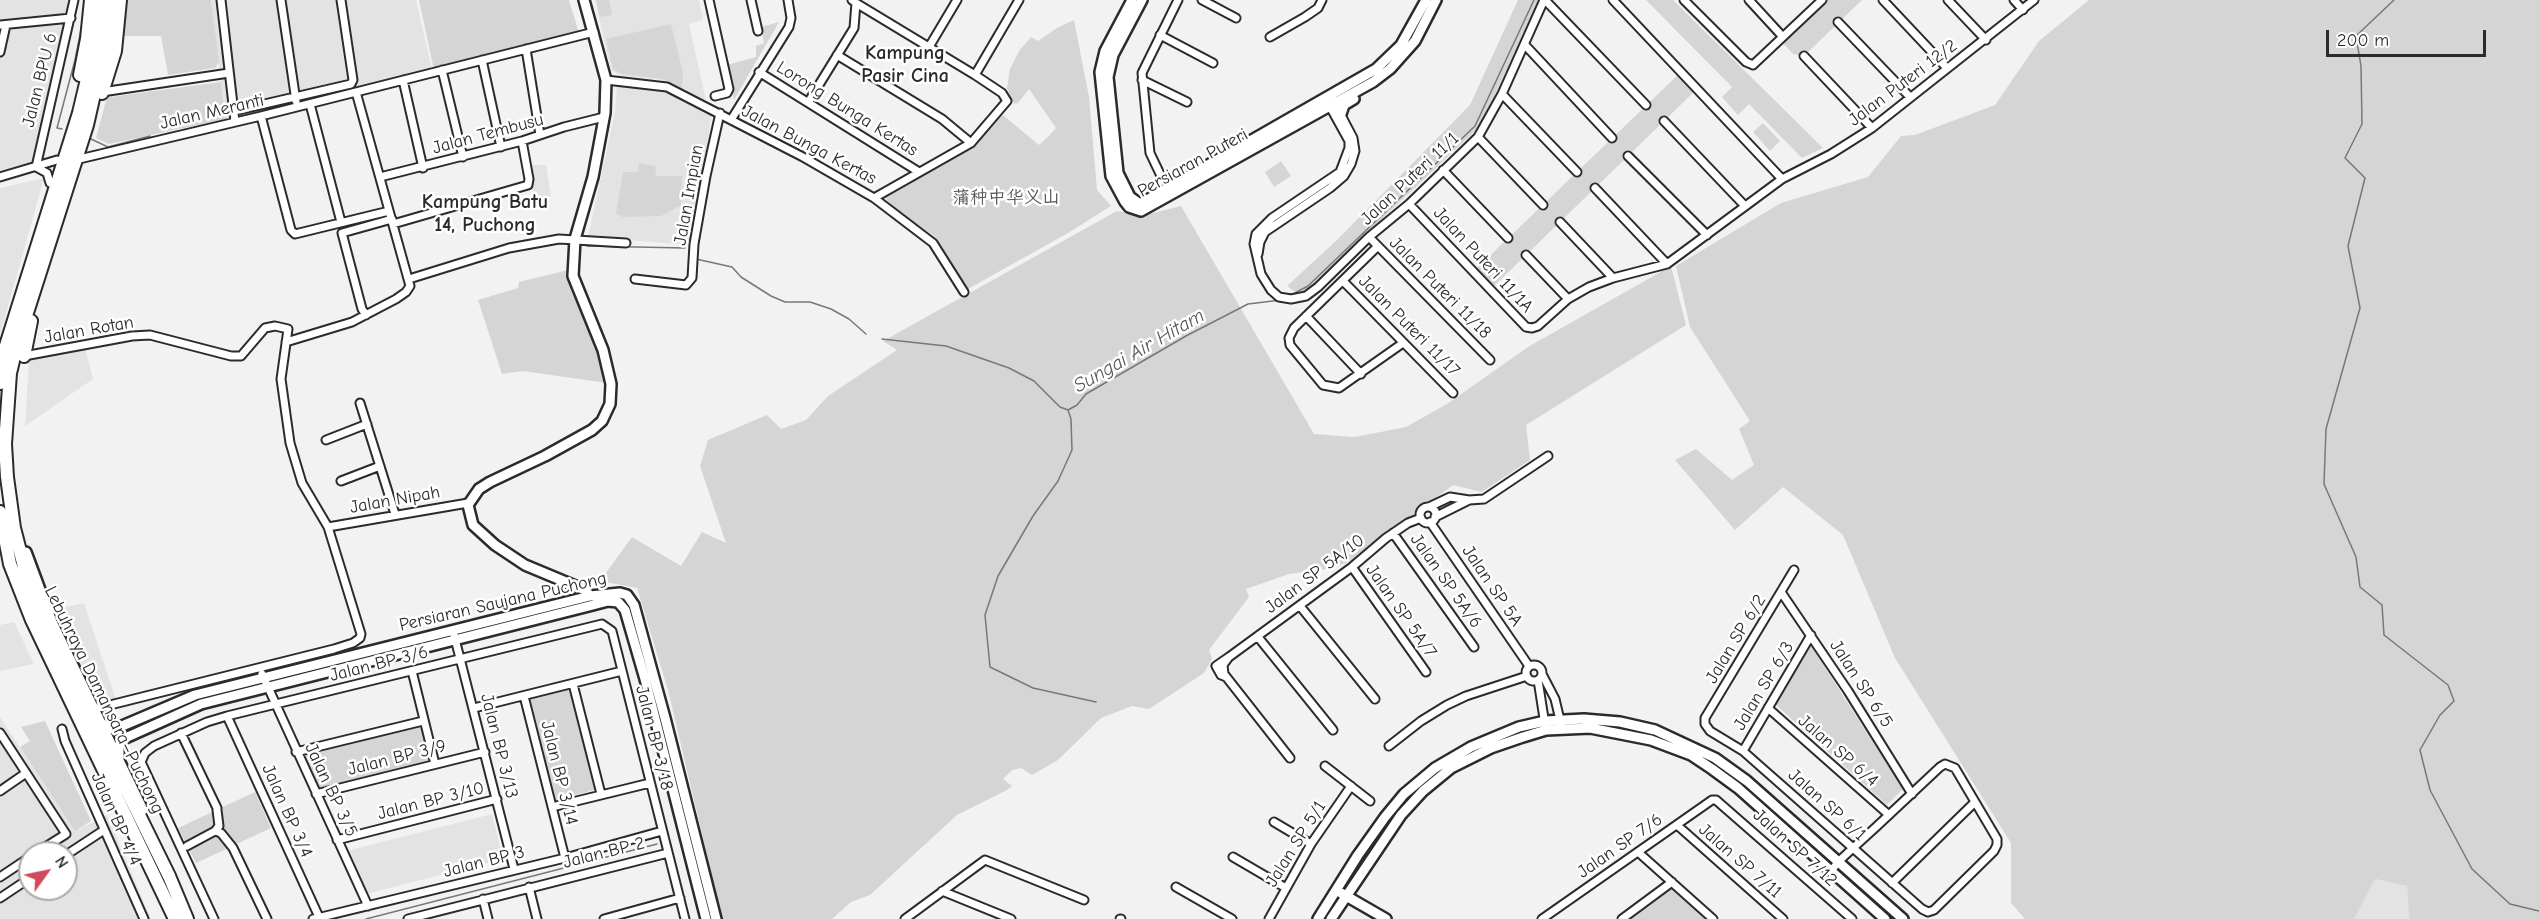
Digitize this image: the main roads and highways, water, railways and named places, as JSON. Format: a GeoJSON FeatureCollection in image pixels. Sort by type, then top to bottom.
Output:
{"type":"FeatureCollection","features":[{"type":"Feature","properties":{"kind":"highway"},"geometry":{"type":"LineString","coordinates":[[36,247],[50,183],[74,100],[87,39],[91,0]]}},
{"type":"Feature","properties":{"kind":"highway"},"geometry":{"type":"LineString","coordinates":[[0,383],[4,352],[79,113],[93,54],[100,0]]}},
{"type":"Feature","properties":{"kind":"highway","name":"Lebuhraya Damansara–Puchong"},"geometry":{"type":"LineString","coordinates":[[110,0],[102,59],[87,125],[17,344],[10,373],[5,444],[9,495],[17,540],[29,586],[41,616],[187,919]]}},
{"type":"Feature","properties":{"kind":"highway"},"geometry":{"type":"LineString","coordinates":[[87,125],[99,104],[115,51],[120,0]]}},
{"type":"Feature","properties":{"kind":"highway"},"geometry":{"type":"LineString","coordinates":[[24,356],[31,327],[29,311]]}},
{"type":"Feature","properties":{"kind":"highway","name":"Lebuhraya Damansara–Puchong"},"geometry":{"type":"LineString","coordinates":[[0,512],[10,564],[32,620],[175,919]]}},
{"type":"Feature","properties":{"kind":"waterway","name":"Sungai Air Hitam"},"geometry":{"type":"LineString","coordinates":[[1291,295],[1308,286],[1475,126],[1534,0]]}},
{"type":"Feature","properties":{"kind":"waterway"},"geometry":{"type":"LineString","coordinates":[[2394,0],[2356,36],[2361,66],[2362,124],[2345,158],[2365,178],[2348,246],[2360,308],[2326,429],[2324,484],[2356,557],[2360,587],[2382,605],[2384,635],[2448,685],[2454,701],[2440,715],[2420,750],[2430,790],[2472,869],[2510,904],[2539,911]]}},
{"type":"Feature","properties":{"kind":"waterway"},"geometry":{"type":"LineString","coordinates":[[62,129],[57,128],[83,20]]}},
{"type":"Feature","properties":{"kind":"waterway"},"geometry":{"type":"LineString","coordinates":[[91,139],[108,147],[150,136]]}},
{"type":"Feature","properties":{"kind":"waterway","name":"Sungai Air Hitam"},"geometry":{"type":"LineString","coordinates":[[587,246],[685,248]]}},
{"type":"Feature","properties":{"kind":"waterway","name":"Sungai Air Hitam"},"geometry":{"type":"LineString","coordinates":[[696,259],[732,267],[741,277],[785,302],[810,302],[831,309],[849,319],[866,334]]}},
{"type":"Feature","properties":{"kind":"waterway","name":"Sungai Air Hitam"},"geometry":{"type":"LineString","coordinates":[[882,339],[946,346],[1009,368],[1034,381],[1060,407],[1068,410],[1077,405],[1086,394],[1186,336],[1248,304],[1281,300]]}},
{"type":"Feature","properties":{"kind":"waterway"},"geometry":{"type":"LineString","coordinates":[[1068,410],[1071,419],[1072,450],[1058,481],[1033,516],[998,576],[985,615],[990,667],[1033,688],[1096,702]]}},
{"type":"Feature","properties":{"kind":"waterway"},"geometry":{"type":"LineString","coordinates":[[366,919],[657,844]]}},
{"type":"Feature","properties":{"kind":"district","name":"Kampung Pasir Cina"},"geometry":{"type":"Point","coordinates":[905,64]}},
{"type":"Feature","properties":{"kind":"district","name":"Kampung Batu 14, Puchong"},"geometry":{"type":"Point","coordinates":[485,214]}},
{"type":"Feature","properties":{"kind":"park label","name":"蒲种中华义山"},"geometry":{"type":"Point","coordinates":[1006,198]}}]}
